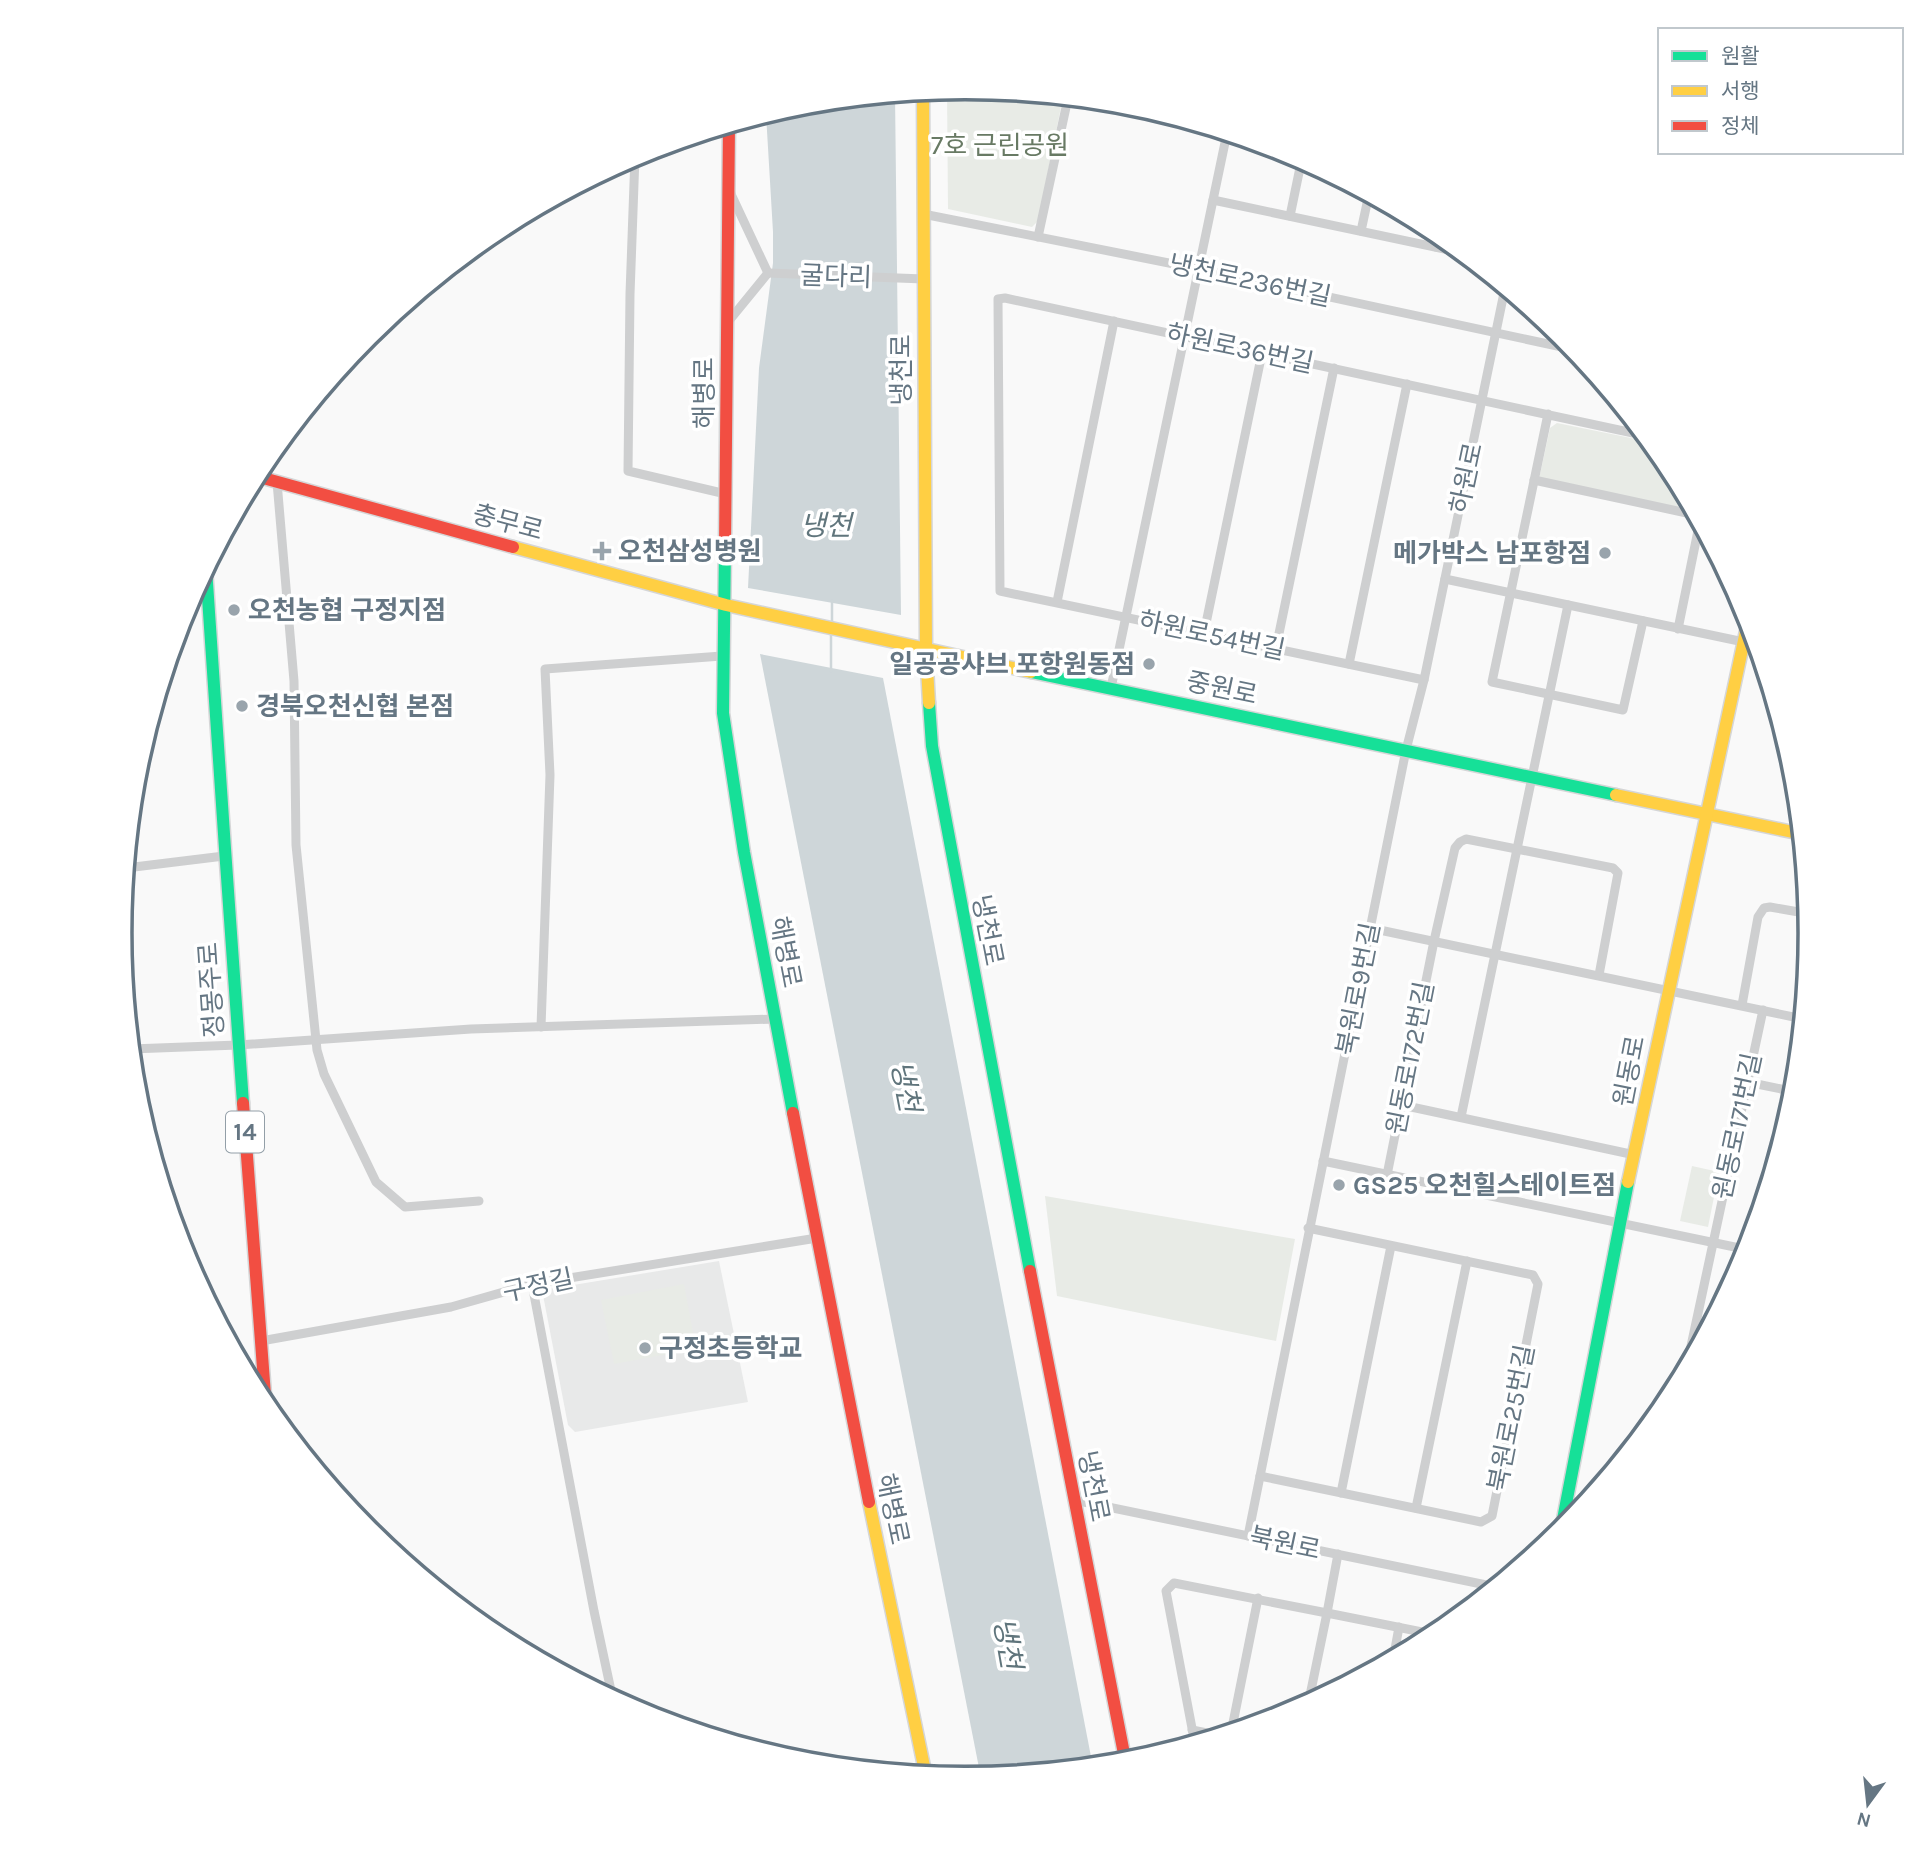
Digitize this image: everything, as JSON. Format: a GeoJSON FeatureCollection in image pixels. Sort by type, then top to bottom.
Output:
{"type":"FeatureCollection","features":[{"type":"Feature","properties":{"kind":"street","name":"냉천로"},"geometry":{"type":"LineString","coordinates":[[923,102],[926,650],[929,723],[938,787],[1124,1752]]}},
{"type":"Feature","properties":{"kind":"street"},"geometry":{"type":"LineString","coordinates":[[1038,237],[1066,106]]}},
{"type":"Feature","properties":{"kind":"street","name":"해병로"},"geometry":{"type":"LineString","coordinates":[[729,134],[723,713],[744,852],[775,1019],[852,1422],[924,1765]]}},
{"type":"Feature","properties":{"kind":"street"},"geometry":{"type":"LineString","coordinates":[[1111,688],[1225,141]]}},
{"type":"Feature","properties":{"kind":"street"},"geometry":{"type":"LineString","coordinates":[[635,168],[628,471],[726,494]]}},
{"type":"Feature","properties":{"kind":"street"},"geometry":{"type":"LineString","coordinates":[[1290,216],[1300,170]]}},
{"type":"Feature","properties":{"kind":"street"},"geometry":{"type":"LineString","coordinates":[[728,322],[769,273],[729,190]]}},
{"type":"Feature","properties":{"kind":"street"},"geometry":{"type":"LineString","coordinates":[[1213,200],[1440,248]]}},
{"type":"Feature","properties":{"kind":"street"},"geometry":{"type":"LineString","coordinates":[[1361,231],[1367,203]]}},
{"type":"Feature","properties":{"kind":"street","name":"냉천로236번길"},"geometry":{"type":"LineString","coordinates":[[923,214],[1199,269],[1557,346]]}},
{"type":"Feature","properties":{"kind":"street","name":"굴다리"},"geometry":{"type":"LineString","coordinates":[[769,273],[924,279]]}},
{"type":"Feature","properties":{"kind":"street","name":"하원로36번길"},"geometry":{"type":"LineString","coordinates":[[1000,591],[998,299],[1005,298],[1632,433]]}},
{"type":"Feature","properties":{"kind":"street","name":"하원로"},"geometry":{"type":"LineString","coordinates":[[1406,750],[1424,680],[1504,298]]}},
{"type":"Feature","properties":{"kind":"street"},"geometry":{"type":"LineString","coordinates":[[1057,602],[1114,321]]}},
{"type":"Feature","properties":{"kind":"street"},"geometry":{"type":"LineString","coordinates":[[1204,633],[1262,353]]}},
{"type":"Feature","properties":{"kind":"street"},"geometry":{"type":"LineString","coordinates":[[1276,649],[1334,368]]}},
{"type":"Feature","properties":{"kind":"street"},"geometry":{"type":"LineString","coordinates":[[1349,664],[1407,384]]}},
{"type":"Feature","properties":{"kind":"street"},"geometry":{"type":"LineString","coordinates":[[1548,414],[1492,682],[1623,710],[1643,621]]}},
{"type":"Feature","properties":{"kind":"street"},"geometry":{"type":"LineString","coordinates":[[267,479],[294,681],[296,845],[316,1040],[324,1074],[376,1182],[405,1207],[479,1201]]}},
{"type":"Feature","properties":{"kind":"street","name":"충무로"},"geometry":{"type":"LineString","coordinates":[[267,479],[726,605],[904,645]]}},
{"type":"Feature","properties":{"kind":"street"},"geometry":{"type":"LineString","coordinates":[[1534,480],[1685,512]]}},
{"type":"Feature","properties":{"kind":"street"},"geometry":{"type":"LineString","coordinates":[[1678,629],[1697,535]]}},
{"type":"Feature","properties":{"kind":"street"},"geometry":{"type":"LineString","coordinates":[[1445,579],[1744,642]]}},
{"type":"Feature","properties":{"kind":"street","name":"정몽주로"},"geometry":{"type":"LineString","coordinates":[[207,588],[224,856],[264,1384]]}},
{"type":"Feature","properties":{"kind":"street","name":"하원로54번길"},"geometry":{"type":"LineString","coordinates":[[1000,591],[1424,680]]}},
{"type":"Feature","properties":{"kind":"street"},"geometry":{"type":"LineString","coordinates":[[1461,1117],[1568,605]]}},
{"type":"Feature","properties":{"kind":"street","name":"원동로"},"geometry":{"type":"LineString","coordinates":[[1564,1513],[1619,1224],[1745,638]]}},
{"type":"Feature","properties":{"kind":"street","name":"중원로"},"geometry":{"type":"LineString","coordinates":[[904,645],[1793,832]]}},
{"type":"Feature","properties":{"kind":"street"},"geometry":{"type":"LineString","coordinates":[[541,1027],[550,775],[545,669],[722,656]]}},
{"type":"Feature","properties":{"kind":"street","name":"북원로9번길"},"geometry":{"type":"LineString","coordinates":[[1248,1536],[1406,750]]}},
{"type":"Feature","properties":{"kind":"street","name":"원동로172번길"},"geometry":{"type":"LineString","coordinates":[[1387,1175],[1455,848],[1466,839],[1516,849]]}},
{"type":"Feature","properties":{"kind":"street"},"geometry":{"type":"LineString","coordinates":[[1516,849],[1613,869],[1618,873],[1599,975]]}},
{"type":"Feature","properties":{"kind":"street"},"geometry":{"type":"LineString","coordinates":[[135,866],[224,856]]}},
{"type":"Feature","properties":{"kind":"street"},"geometry":{"type":"LineString","coordinates":[[1742,1005],[1758,916],[1764,908],[1770,907],[1798,912]]}},
{"type":"Feature","properties":{"kind":"street"},"geometry":{"type":"LineString","coordinates":[[1370,928],[1794,1016]]}},
{"type":"Feature","properties":{"kind":"street","name":"원동로171번길"},"geometry":{"type":"LineString","coordinates":[[1691,1344],[1763,1010]]}},
{"type":"Feature","properties":{"kind":"street"},"geometry":{"type":"LineString","coordinates":[[140,1049],[541,1027],[775,1019]]}},
{"type":"Feature","properties":{"kind":"street"},"geometry":{"type":"LineString","coordinates":[[1748,1082],[1784,1089]]}},
{"type":"Feature","properties":{"kind":"street"},"geometry":{"type":"LineString","coordinates":[[1402,1105],[1635,1155]]}},
{"type":"Feature","properties":{"kind":"street"},"geometry":{"type":"LineString","coordinates":[[1323,1161],[1738,1248]]}},
{"type":"Feature","properties":{"kind":"street"},"geometry":{"type":"LineString","coordinates":[[1308,1228],[1467,1261],[1416,1508]]}},
{"type":"Feature","properties":{"kind":"street","name":"구정길"},"geometry":{"type":"LineString","coordinates":[[261,1341],[451,1307],[532,1284],[817,1238]]}},
{"type":"Feature","properties":{"kind":"street"},"geometry":{"type":"LineString","coordinates":[[1341,1493],[1391,1246]]}},
{"type":"Feature","properties":{"kind":"street","name":"북원로25번길"},"geometry":{"type":"LineString","coordinates":[[1260,1476],[1481,1522],[1492,1516],[1538,1284],[1533,1275],[1467,1261]]}},
{"type":"Feature","properties":{"kind":"street"},"geometry":{"type":"LineString","coordinates":[[532,1284],[610,1687]]}},
{"type":"Feature","properties":{"kind":"street","name":"북원로"},"geometry":{"type":"LineString","coordinates":[[1074,1500],[1485,1585]]}},
{"type":"Feature","properties":{"kind":"street"},"geometry":{"type":"LineString","coordinates":[[1311,1692],[1338,1554]]}},
{"type":"Feature","properties":{"kind":"street"},"geometry":{"type":"LineString","coordinates":[[1193,1735],[1166,1591],[1174,1583],[1421,1632]]}},
{"type":"Feature","properties":{"kind":"street"},"geometry":{"type":"LineString","coordinates":[[1233,1723],[1258,1598]]}},
{"type":"Feature","properties":{"kind":"street"},"geometry":{"type":"LineString","coordinates":[[1395,1648],[1399,1627]]}},
{"type":"Feature","properties":{"kind":"street"},"geometry":{"type":"LineString","coordinates":[[1192,1730],[1204,1732]]}},
{"type":"Feature","properties":{"kind":"shaded area","name":"구정초등학교"},"geometry":{"type":"Polygon","coordinates":[[[719,1261],[748,1402],[575,1432],[568,1425],[543,1295],[549,1289],[719,1261]]]}},
{"type":"Feature","properties":{"kind":"green space","name":"7호 근린공원"},"geometry":{"type":"Polygon","coordinates":[[[947,101],[1061,106],[1038,221],[1032,227],[948,209],[947,101]]]}},
{"type":"Feature","properties":{"kind":"green space"},"geometry":{"type":"Polygon","coordinates":[[[1557,423],[1637,439],[1683,509],[1539,479],[1550,428],[1557,423]]]}},
{"type":"Feature","properties":{"kind":"green space"},"geometry":{"type":"Polygon","coordinates":[[[1692,1166],[1719,1172],[1708,1227],[1680,1221],[1692,1166]]]}},
{"type":"Feature","properties":{"kind":"green space"},"geometry":{"type":"Polygon","coordinates":[[[1045,1196],[1295,1239],[1276,1341],[1057,1296],[1045,1196]]]}},
{"type":"Feature","properties":{"kind":"green space"},"geometry":{"type":"Polygon","coordinates":[[[684,1284],[696,1349],[614,1364],[601,1300],[684,1284]]]}},
{"type":"Feature","properties":{"kind":"water","name":"냉천"},"geometry":{"type":"Polygon","coordinates":[[[895,103],[901,615],[748,588],[759,368],[773,263],[767,124],[857,107],[895,103]]]}},
{"type":"Feature","properties":{"kind":"water"},"geometry":{"type":"Polygon","coordinates":[[[760,654],[883,678],[1091,1757],[979,1767],[760,654]]]}},
{"type":"Feature","properties":{"kind":"waterway","name":"냉천"},"geometry":{"type":"LineString","coordinates":[[832,601],[832,626]]}},
{"type":"Feature","properties":{"kind":"waterway","name":"냉천"},"geometry":{"type":"LineString","coordinates":[[831,632],[831,671]]}},
{"type":"Feature","properties":{"kind":"traffic: fast"},"geometry":{"type":"LineString","coordinates":[[725,546],[723,713],[744,852],[793,1113]]}},
{"type":"Feature","properties":{"kind":"traffic: fast"},"geometry":{"type":"LineString","coordinates":[[207,588],[243,1103]]}},
{"type":"Feature","properties":{"kind":"traffic: fast"},"geometry":{"type":"LineString","coordinates":[[1031,672],[1616,795]]}},
{"type":"Feature","properties":{"kind":"traffic: fast"},"geometry":{"type":"LineString","coordinates":[[929,703],[932,746],[1030,1271]]}},
{"type":"Feature","properties":{"kind":"traffic: fast"},"geometry":{"type":"LineString","coordinates":[[1564,1513],[1628,1182]]}},
{"type":"Feature","properties":{"kind":"traffic: slow"},"geometry":{"type":"LineString","coordinates":[[923,102],[926,650],[929,703]]}},
{"type":"Feature","properties":{"kind":"traffic: slow"},"geometry":{"type":"LineString","coordinates":[[513,547],[726,605],[1031,672]]}},
{"type":"Feature","properties":{"kind":"traffic: slow"},"geometry":{"type":"LineString","coordinates":[[1628,1182],[1745,637]]}},
{"type":"Feature","properties":{"kind":"traffic: slow"},"geometry":{"type":"LineString","coordinates":[[1616,795],[1793,832]]}},
{"type":"Feature","properties":{"kind":"traffic: slow"},"geometry":{"type":"LineString","coordinates":[[869,1502],[924,1765]]}},
{"type":"Feature","properties":{"kind":"traffic: jam"},"geometry":{"type":"LineString","coordinates":[[725,546],[729,134]]}},
{"type":"Feature","properties":{"kind":"traffic: jam"},"geometry":{"type":"LineString","coordinates":[[267,479],[513,547]]}},
{"type":"Feature","properties":{"kind":"traffic: jam"},"geometry":{"type":"LineString","coordinates":[[243,1103],[264,1384]]}},
{"type":"Feature","properties":{"kind":"traffic: jam"},"geometry":{"type":"LineString","coordinates":[[793,1113],[869,1502]]}},
{"type":"Feature","properties":{"kind":"traffic: jam"},"geometry":{"type":"LineString","coordinates":[[1030,1271],[1124,1752]]}},
{"type":"Feature","properties":{"kind":"place","name":"오천삼성병원"},"geometry":{"type":"Point","coordinates":[602,551]}},
{"type":"Feature","properties":{"kind":"place","name":"메가박스 남포항점"},"geometry":{"type":"Point","coordinates":[1605,553]}},
{"type":"Feature","properties":{"kind":"place","name":"오천농협 구정지점"},"geometry":{"type":"Point","coordinates":[234,610]}},
{"type":"Feature","properties":{"kind":"place","name":"일공공샤브 포항원동점"},"geometry":{"type":"Point","coordinates":[1149,664]}},
{"type":"Feature","properties":{"kind":"place","name":"경북오천신협 본점"},"geometry":{"type":"Point","coordinates":[242,706]}},
{"type":"Feature","properties":{"kind":"place","name":"GS25 오천힐스테이트점"},"geometry":{"type":"Point","coordinates":[1339,1185]}},
{"type":"Feature","properties":{"kind":"place","name":"구정초등학교"},"geometry":{"type":"Point","coordinates":[645,1348]}}]}
